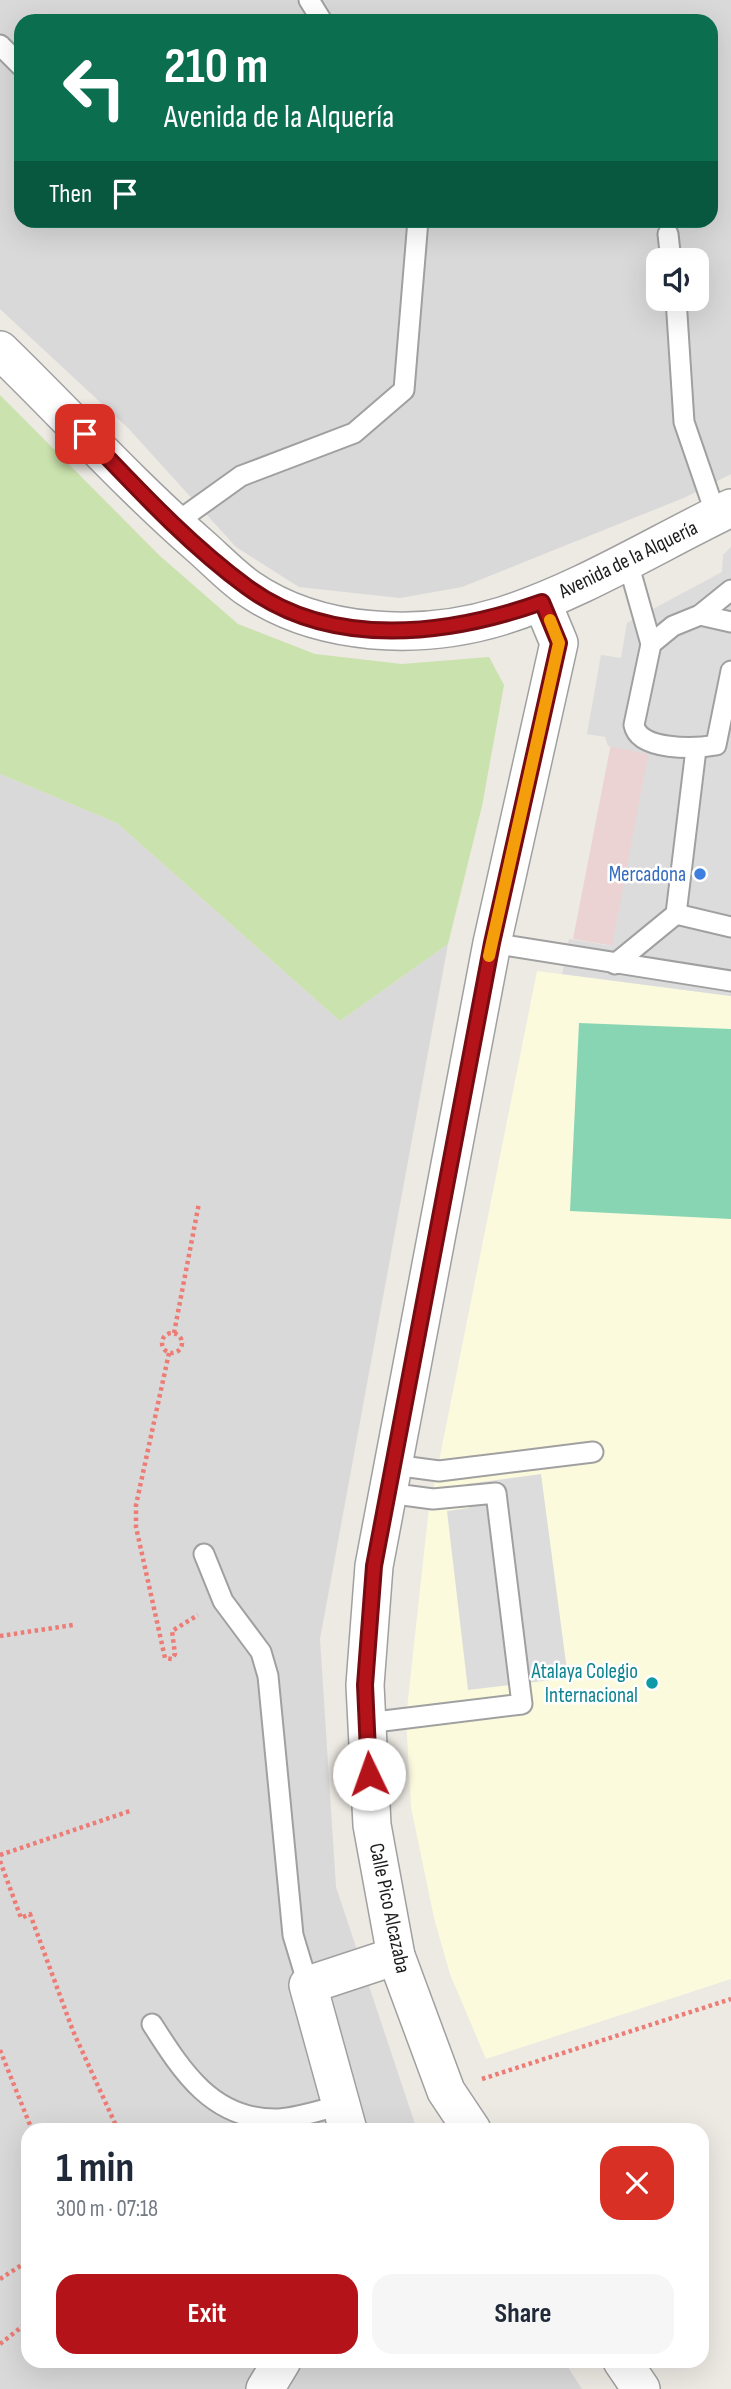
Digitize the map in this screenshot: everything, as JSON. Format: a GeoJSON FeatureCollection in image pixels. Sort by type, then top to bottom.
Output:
{"type":"FeatureCollection","features":[{"type":"Feature","properties":{"kind":"street","name":"Avenida de la Alquería"},"geometry":{"type":"LineString","coordinates":[[0,350],[174,524],[248,588],[293,611],[359,631],[451,628],[500,617],[542,602],[723,512]]}},
{"type":"Feature","properties":{"kind":"street","name":"Calle Pico Alcazaba"},"geometry":{"type":"LineString","coordinates":[[467,2123],[446,2091],[396,1956],[372,1825],[365,1685],[374,1566],[492,943],[559,643],[542,602]]}},
{"type":"Feature","properties":{"kind":"street"},"geometry":{"type":"LineString","coordinates":[[343,2118],[309,1985],[396,1956]]}},
{"type":"Feature","properties":{"kind":"street"},"geometry":{"type":"LineString","coordinates":[[265,2389],[278,2368]]}},
{"type":"Feature","properties":{"kind":"street"},"geometry":{"type":"LineString","coordinates":[[627,2368],[641,2389]]}},
{"type":"Feature","properties":{"kind":"lane"},"geometry":{"type":"LineString","coordinates":[[0,45],[14,59]]}},
{"type":"Feature","properties":{"kind":"lane"},"geometry":{"type":"LineString","coordinates":[[174,524],[241,476],[354,433],[404,390],[417,228]]}},
{"type":"Feature","properties":{"kind":"lane"},"geometry":{"type":"LineString","coordinates":[[668,234],[670,248]]}},
{"type":"Feature","properties":{"kind":"lane"},"geometry":{"type":"LineString","coordinates":[[677,311],[684,422],[723,512]]}},
{"type":"Feature","properties":{"kind":"lane"},"geometry":{"type":"LineString","coordinates":[[627,559],[651,643],[635,725],[637,734],[645,740],[696,749],[716,745],[731,671]]}},
{"type":"Feature","properties":{"kind":"lane"},"geometry":{"type":"LineString","coordinates":[[651,643],[673,626],[700,615],[731,590]]}},
{"type":"Feature","properties":{"kind":"lane"},"geometry":{"type":"LineString","coordinates":[[700,615],[731,622]]}},
{"type":"Feature","properties":{"kind":"lane"},"geometry":{"type":"LineString","coordinates":[[615,964],[676,914],[696,749]]}},
{"type":"Feature","properties":{"kind":"lane"},"geometry":{"type":"LineString","coordinates":[[676,914],[731,927]]}},
{"type":"Feature","properties":{"kind":"lane"},"geometry":{"type":"LineString","coordinates":[[492,943],[731,981]]}},
{"type":"Feature","properties":{"kind":"lane"},"geometry":{"type":"LineString","coordinates":[[391,1479],[593,1452]]}},
{"type":"Feature","properties":{"kind":"lane"},"geometry":{"type":"LineString","coordinates":[[367,1723],[522,1704],[496,1493],[433,1499],[391,1479]]}},
{"type":"Feature","properties":{"kind":"lane"},"geometry":{"type":"LineString","coordinates":[[204,1554],[223,1601],[261,1652],[268,1676],[293,1935],[309,1985]]}},
{"type":"Feature","properties":{"kind":"lane"},"geometry":{"type":"LineString","coordinates":[[152,2024],[184,2075],[210,2098],[241,2113],[275,2119],[343,2118]]}},
{"type":"Feature","properties":{"kind":"path"},"geometry":{"type":"LineString","coordinates":[[174,1333],[199,1203]]}},
{"type":"Feature","properties":{"kind":"path"},"geometry":{"type":"LineString","coordinates":[[169,1353],[176,1353],[182,1342],[174,1333]]}},
{"type":"Feature","properties":{"kind":"path"},"geometry":{"type":"LineString","coordinates":[[169,1353],[162,1344],[164,1338],[174,1333]]}},
{"type":"Feature","properties":{"kind":"path"},"geometry":{"type":"LineString","coordinates":[[169,1353],[136,1505],[136,1527],[163,1657],[172,1659],[176,1654],[172,1631],[223,1601]]}},
{"type":"Feature","properties":{"kind":"path"},"geometry":{"type":"LineString","coordinates":[[0,1636],[73,1625]]}},
{"type":"Feature","properties":{"kind":"path"},"geometry":{"type":"LineString","coordinates":[[0,1855],[130,1811]]}},
{"type":"Feature","properties":{"kind":"path"},"geometry":{"type":"LineString","coordinates":[[0,1861],[21,1918],[30,1914],[73,2031],[115,2123]]}},
{"type":"Feature","properties":{"kind":"path"},"geometry":{"type":"LineString","coordinates":[[446,2091],[731,1999]]}},
{"type":"Feature","properties":{"kind":"path"},"geometry":{"type":"LineString","coordinates":[[0,2050],[29,2123]]}},
{"type":"Feature","properties":{"kind":"path"},"geometry":{"type":"LineString","coordinates":[[0,2279],[21,2266]]}},
{"type":"Feature","properties":{"kind":"path"},"geometry":{"type":"LineString","coordinates":[[0,2344],[21,2328]]}},
{"type":"Feature","properties":{"kind":"shaded area"},"geometry":{"type":"Polygon","coordinates":[[[0,0],[731,0],[731,474],[686,497],[462,587],[400,598],[299,587],[236,547],[129,429],[0,309],[0,0]]]}},
{"type":"Feature","properties":{"kind":"shaded area","name":"Mercadona"},"geometry":{"type":"Polygon","coordinates":[[[731,547],[731,996],[562,974],[569,939],[612,946],[648,754],[608,746],[605,737],[587,734],[601,655],[621,658],[627,623],[722,572],[723,555],[731,547]]]}},
{"type":"Feature","properties":{"kind":"shaded area"},"geometry":{"type":"Polygon","coordinates":[[[635,620],[731,966],[573,939],[635,620]]]}},
{"type":"Feature","properties":{"kind":"shaded area"},"geometry":{"type":"Polygon","coordinates":[[[0,774],[117,823],[340,1021],[448,944],[320,1639],[336,1887],[415,2123],[21,2123],[21,2368],[568,2368],[582,2389],[0,2389],[0,774]]]}},
{"type":"Feature","properties":{"kind":"shaded area"},"geometry":{"type":"Polygon","coordinates":[[[537,971],[731,996],[731,1979],[486,2059],[450,1974],[434,1918],[411,1807],[406,1718],[428,1516],[537,971]]]}},
{"type":"Feature","properties":{"kind":"shaded area"},"geometry":{"type":"Polygon","coordinates":[[[541,1474],[568,1678],[468,1690],[447,1511],[469,1508],[467,1484],[541,1474]]]}},
{"type":"Feature","properties":{"kind":"green space"},"geometry":{"type":"Polygon","coordinates":[[[0,395],[160,556],[238,624],[315,654],[402,664],[489,657],[504,685],[482,806],[448,944],[340,1021],[117,823],[0,774],[0,395]]]}},
{"type":"Feature","properties":{"kind":"green space"},"geometry":{"type":"Polygon","coordinates":[[[579,1023],[731,1029],[731,1219],[570,1211],[579,1023]]]}},
{"type":"Feature","properties":{"kind":"slow traffic"},"geometry":{"type":"LineString","coordinates":[[489,956],[559,643],[550,620]]}},
{"type":"Feature","properties":{"kind":"place","name":"Mercadona"},"geometry":{"type":"Point","coordinates":[700,874]}},
{"type":"Feature","properties":{"kind":"place","name":"Atalaya Colegio Internacional"},"geometry":{"type":"Point","coordinates":[652,1683]}},
{"type":"Feature","properties":{"kind":"route"},"geometry":{"type":"LineString","coordinates":[[85,434],[159,511],[248,588],[293,611],[359,631],[451,628],[500,617],[542,602],[559,643],[492,943],[374,1566],[365,1685],[369,1774]]}}]}
